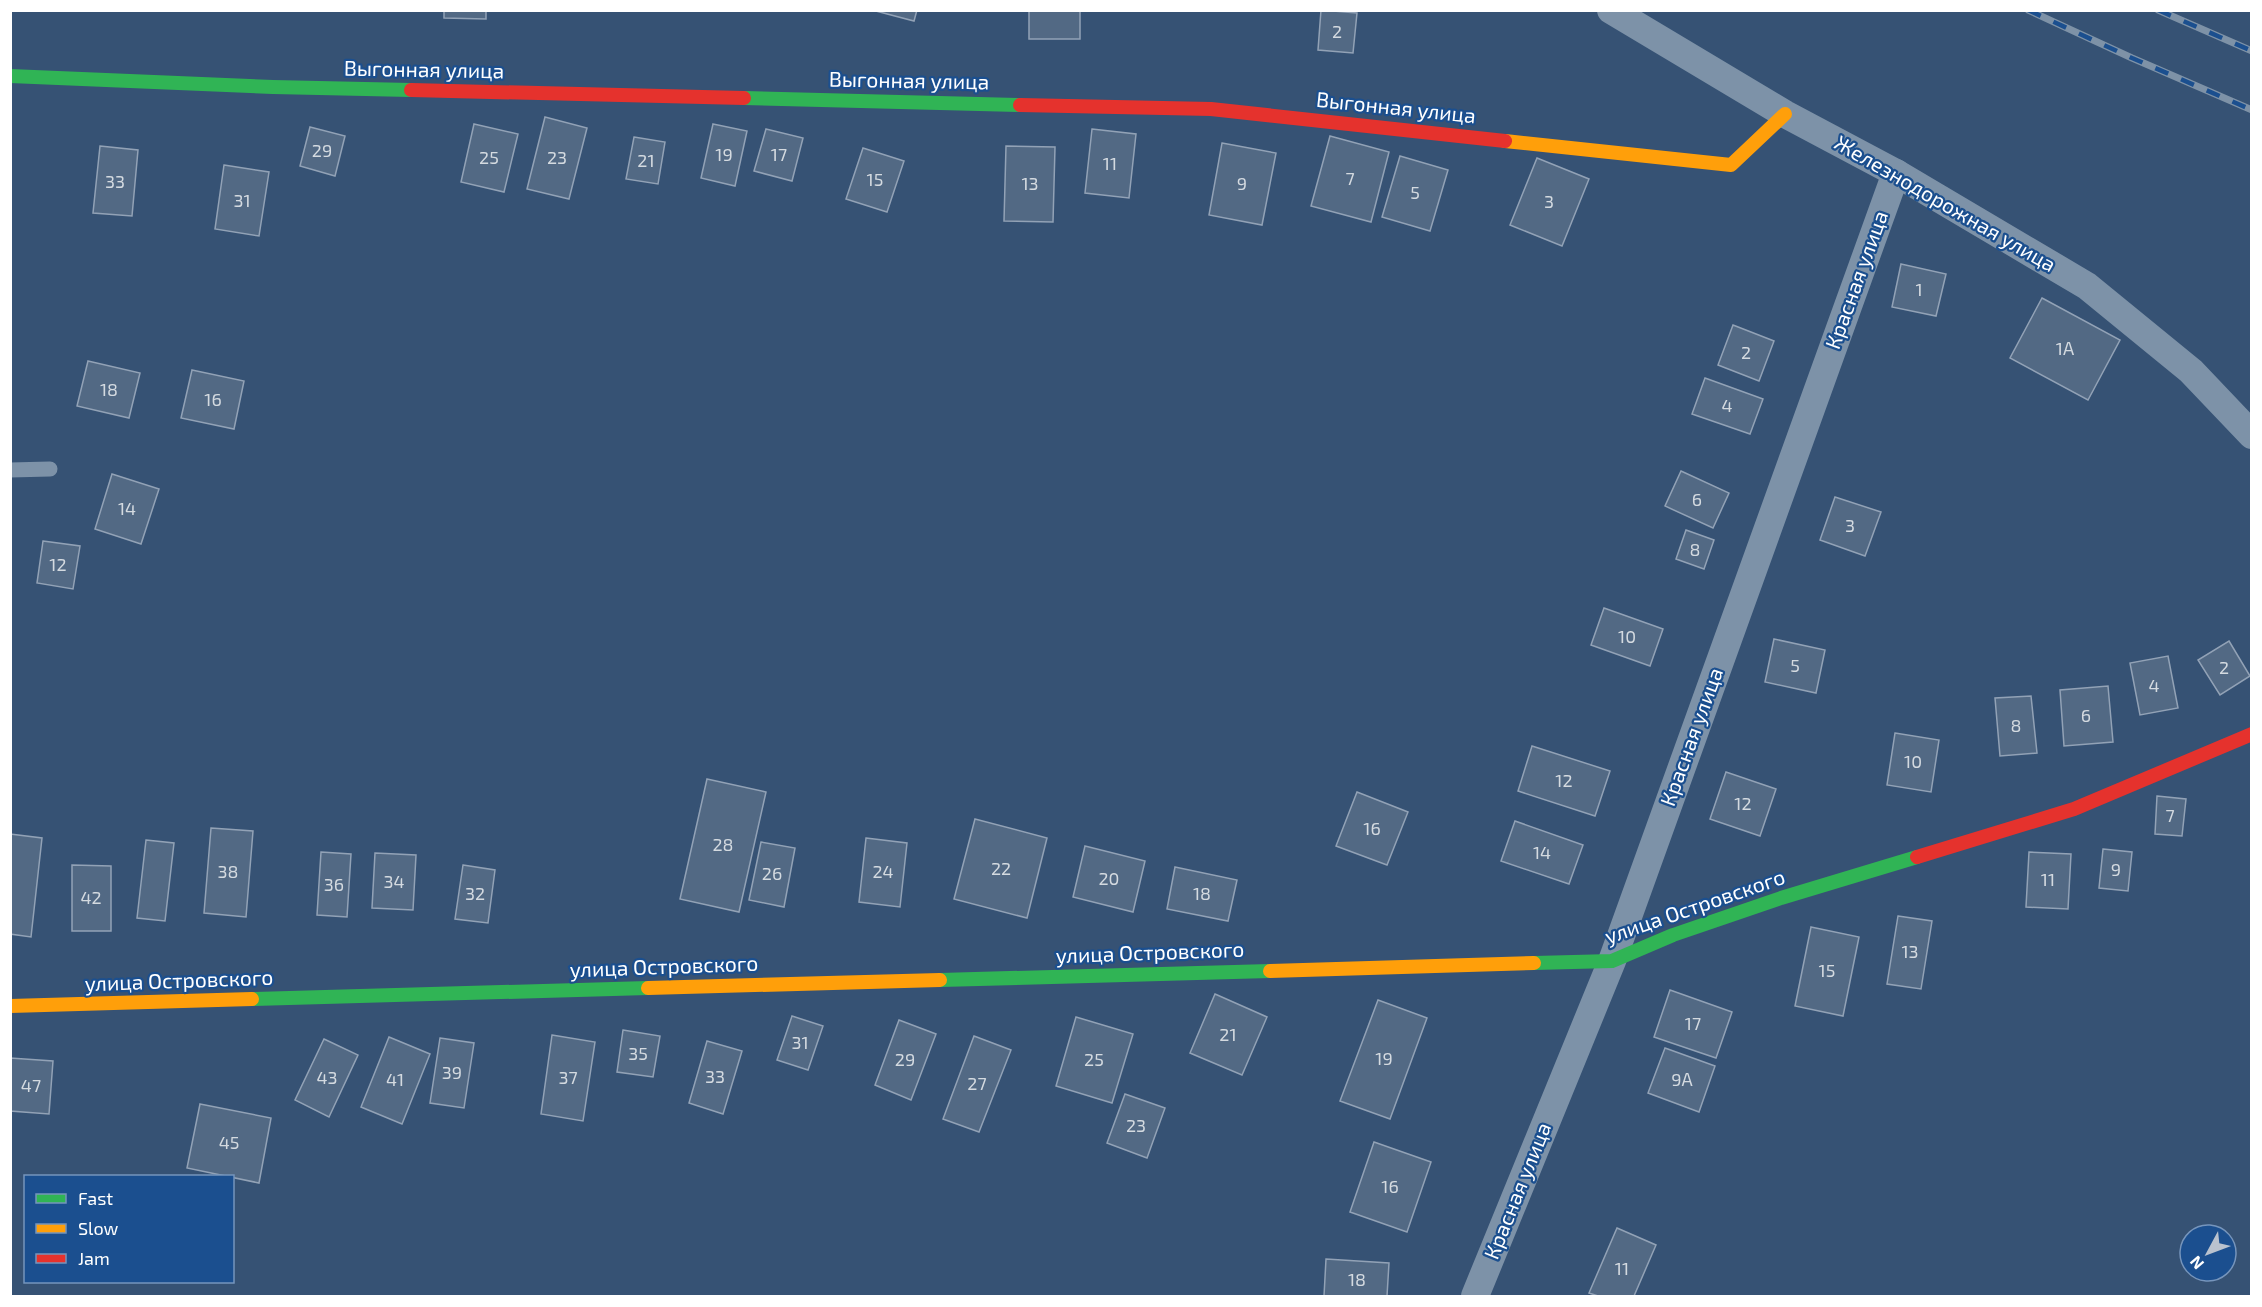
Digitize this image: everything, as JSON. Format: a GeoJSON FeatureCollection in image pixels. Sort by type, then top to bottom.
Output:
{"type":"FeatureCollection","features":[{"type":"Feature","properties":{"kind":"street","name":"Железнодорожная улица"},"geometry":{"type":"LineString","coordinates":[[1611,10],[1785,114],[1896,173],[2087,286],[2191,371],[2252,435]]}},
{"type":"Feature","properties":{"kind":"street","name":"Выгонная улица"},"geometry":{"type":"LineString","coordinates":[[10,76],[273,87],[1211,109],[1731,165],[1785,114]]}},
{"type":"Feature","properties":{"kind":"street","name":"Красная улица"},"geometry":{"type":"LineString","coordinates":[[1475,1296],[1612,961],[1896,173]]}},
{"type":"Feature","properties":{"kind":"street","name":"улица Островского"},"geometry":{"type":"LineString","coordinates":[[10,1006],[1612,961],[1673,935],[1781,898],[2074,809],[2252,734]]}},
{"type":"Feature","properties":{"kind":"lane"},"geometry":{"type":"LineString","coordinates":[[10,470],[50,469]]}},
{"type":"Feature","properties":{"kind":"building"},"geometry":{"type":"Polygon","coordinates":[[[444,10],[486,10],[486,19],[444,18],[444,10]]]}},
{"type":"Feature","properties":{"kind":"building"},"geometry":{"type":"Polygon","coordinates":[[[872,10],[917,10],[914,21],[872,10]]]}},
{"type":"Feature","properties":{"kind":"building"},"geometry":{"type":"Polygon","coordinates":[[[1029,10],[1080,10],[1080,39],[1029,39],[1029,10]]]}},
{"type":"Feature","properties":{"kind":"building"},"geometry":{"type":"Polygon","coordinates":[[[1321,10],[1357,13],[1353,53],[1318,50],[1321,10]]]}},
{"type":"Feature","properties":{"kind":"building"},"geometry":{"type":"Polygon","coordinates":[[[545,117],[587,128],[569,199],[527,189],[545,117]]]}},
{"type":"Feature","properties":{"kind":"building"},"geometry":{"type":"Polygon","coordinates":[[[474,124],[518,134],[504,192],[461,182],[474,124]]]}},
{"type":"Feature","properties":{"kind":"building"},"geometry":{"type":"Polygon","coordinates":[[[713,124],[747,131],[735,186],[701,178],[713,124]]]}},
{"type":"Feature","properties":{"kind":"building"},"geometry":{"type":"Polygon","coordinates":[[[310,127],[345,136],[335,176],[300,166],[310,127]]]}},
{"type":"Feature","properties":{"kind":"building"},"geometry":{"type":"Polygon","coordinates":[[[766,129],[803,138],[792,181],[754,171],[766,129]]]}},
{"type":"Feature","properties":{"kind":"building"},"geometry":{"type":"Polygon","coordinates":[[[1092,129],[1136,134],[1129,198],[1085,193],[1092,129]]]}},
{"type":"Feature","properties":{"kind":"building"},"geometry":{"type":"Polygon","coordinates":[[[1330,136],[1389,152],[1371,222],[1311,206],[1330,136]]]}},
{"type":"Feature","properties":{"kind":"building"},"geometry":{"type":"Polygon","coordinates":[[[634,137],[665,142],[658,184],[626,179],[634,137]]]}},
{"type":"Feature","properties":{"kind":"building"},"geometry":{"type":"Polygon","coordinates":[[[1222,143],[1276,153],[1262,225],[1209,215],[1222,143]]]}},
{"type":"Feature","properties":{"kind":"building"},"geometry":{"type":"Polygon","coordinates":[[[100,146],[138,150],[132,216],[93,213],[100,146]]]}},
{"type":"Feature","properties":{"kind":"building"},"geometry":{"type":"Polygon","coordinates":[[[1006,146],[1055,147],[1053,222],[1004,221],[1006,146]]]}},
{"type":"Feature","properties":{"kind":"building"},"geometry":{"type":"Polygon","coordinates":[[[863,148],[904,161],[887,212],[846,199],[863,148]]]}},
{"type":"Feature","properties":{"kind":"building"},"geometry":{"type":"Polygon","coordinates":[[[1400,156],[1448,170],[1430,231],[1382,217],[1400,156]]]}},
{"type":"Feature","properties":{"kind":"building"},"geometry":{"type":"Polygon","coordinates":[[[1537,158],[1589,179],[1562,246],[1510,225],[1537,158]]]}},
{"type":"Feature","properties":{"kind":"building"},"geometry":{"type":"Polygon","coordinates":[[[224,165],[269,172],[259,236],[215,229],[224,165]]]}},
{"type":"Feature","properties":{"kind":"building"},"geometry":{"type":"Polygon","coordinates":[[[1901,264],[1946,274],[1936,316],[1892,307],[1901,264]]]}},
{"type":"Feature","properties":{"kind":"building"},"geometry":{"type":"Polygon","coordinates":[[[2042,298],[2120,340],[2088,400],[2010,358],[2042,298]]]}},
{"type":"Feature","properties":{"kind":"building"},"geometry":{"type":"Polygon","coordinates":[[[1733,325],[1774,341],[1759,381],[1718,365],[1733,325]]]}},
{"type":"Feature","properties":{"kind":"building"},"geometry":{"type":"Polygon","coordinates":[[[88,361],[140,373],[129,418],[77,406],[88,361]]]}},
{"type":"Feature","properties":{"kind":"building"},"geometry":{"type":"Polygon","coordinates":[[[192,370],[244,381],[234,429],[181,418],[192,370]]]}},
{"type":"Feature","properties":{"kind":"building"},"geometry":{"type":"Polygon","coordinates":[[[1705,378],[1763,399],[1750,434],[1692,414],[1705,378]]]}},
{"type":"Feature","properties":{"kind":"building"},"geometry":{"type":"Polygon","coordinates":[[[1681,471],[1729,493],[1713,528],[1665,506],[1681,471]]]}},
{"type":"Feature","properties":{"kind":"building"},"geometry":{"type":"Polygon","coordinates":[[[112,474],[159,489],[141,544],[95,529],[112,474]]]}},
{"type":"Feature","properties":{"kind":"building"},"geometry":{"type":"Polygon","coordinates":[[[1835,497],[1881,512],[1865,556],[1820,540],[1835,497]]]}},
{"type":"Feature","properties":{"kind":"building"},"geometry":{"type":"Polygon","coordinates":[[[1686,530],[1714,540],[1704,569],[1676,559],[1686,530]]]}},
{"type":"Feature","properties":{"kind":"building"},"geometry":{"type":"Polygon","coordinates":[[[43,541],[80,546],[73,589],[37,583],[43,541]]]}},
{"type":"Feature","properties":{"kind":"building"},"geometry":{"type":"Polygon","coordinates":[[[1604,608],[1663,629],[1650,666],[1591,645],[1604,608]]]}},
{"type":"Feature","properties":{"kind":"building"},"geometry":{"type":"Polygon","coordinates":[[[1774,639],[1825,650],[1816,693],[1765,682],[1774,639]]]}},
{"type":"Feature","properties":{"kind":"building"},"geometry":{"type":"Polygon","coordinates":[[[2229,641],[2250,676],[2220,695],[2198,660],[2229,641]]]}},
{"type":"Feature","properties":{"kind":"building"},"geometry":{"type":"Polygon","coordinates":[[[2168,656],[2178,708],[2140,715],[2130,663],[2168,656]]]}},
{"type":"Feature","properties":{"kind":"building"},"geometry":{"type":"Polygon","coordinates":[[[2108,686],[2113,742],[2064,746],[2060,690],[2108,686]]]}},
{"type":"Feature","properties":{"kind":"building"},"geometry":{"type":"Polygon","coordinates":[[[2031,696],[2037,753],[2000,756],[1995,698],[2031,696]]]}},
{"type":"Feature","properties":{"kind":"building"},"geometry":{"type":"Polygon","coordinates":[[[1895,733],[1939,740],[1931,792],[1887,785],[1895,733]]]}},
{"type":"Feature","properties":{"kind":"building"},"geometry":{"type":"Polygon","coordinates":[[[1532,746],[1610,771],[1595,816],[1518,791],[1532,746]]]}},
{"type":"Feature","properties":{"kind":"building"},"geometry":{"type":"Polygon","coordinates":[[[1726,772],[1776,789],[1760,836],[1710,819],[1726,772]]]}},
{"type":"Feature","properties":{"kind":"building"},"geometry":{"type":"Polygon","coordinates":[[[707,779],[766,792],[739,912],[680,899],[707,779]]]}},
{"type":"Feature","properties":{"kind":"building"},"geometry":{"type":"Polygon","coordinates":[[[1357,792],[1408,812],[1387,865],[1336,846],[1357,792]]]}},
{"type":"Feature","properties":{"kind":"building"},"geometry":{"type":"Polygon","coordinates":[[[2157,796],[2186,799],[2182,836],[2155,834],[2157,796]]]}},
{"type":"Feature","properties":{"kind":"building"},"geometry":{"type":"Polygon","coordinates":[[[975,819],[1047,838],[1027,918],[954,899],[975,819]]]}},
{"type":"Feature","properties":{"kind":"building"},"geometry":{"type":"Polygon","coordinates":[[[1515,821],[1583,845],[1569,884],[1501,861],[1515,821]]]}},
{"type":"Feature","properties":{"kind":"building"},"geometry":{"type":"Polygon","coordinates":[[[211,828],[253,831],[246,917],[204,913],[211,828]]]}},
{"type":"Feature","properties":{"kind":"building"},"geometry":{"type":"Polygon","coordinates":[[[10,834],[42,838],[31,937],[10,934],[10,834]]]}},
{"type":"Feature","properties":{"kind":"building"},"geometry":{"type":"Polygon","coordinates":[[[866,838],[907,843],[900,907],[859,902],[866,838]]]}},
{"type":"Feature","properties":{"kind":"building"},"geometry":{"type":"Polygon","coordinates":[[[146,840],[174,843],[165,921],[137,918],[146,840]]]}},
{"type":"Feature","properties":{"kind":"building"},"geometry":{"type":"Polygon","coordinates":[[[761,842],[795,848],[784,907],[749,900],[761,842]]]}},
{"type":"Feature","properties":{"kind":"building"},"geometry":{"type":"Polygon","coordinates":[[[1085,846],[1145,861],[1133,912],[1073,897],[1085,846]]]}},
{"type":"Feature","properties":{"kind":"building"},"geometry":{"type":"Polygon","coordinates":[[[2103,849],[2132,852],[2128,891],[2099,888],[2103,849]]]}},
{"type":"Feature","properties":{"kind":"building"},"geometry":{"type":"Polygon","coordinates":[[[321,852],[351,854],[347,917],[317,915],[321,852]]]}},
{"type":"Feature","properties":{"kind":"building"},"geometry":{"type":"Polygon","coordinates":[[[2029,852],[2071,854],[2068,909],[2026,907],[2029,852]]]}},
{"type":"Feature","properties":{"kind":"building"},"geometry":{"type":"Polygon","coordinates":[[[375,853],[416,855],[413,910],[372,908],[375,853]]]}},
{"type":"Feature","properties":{"kind":"building"},"geometry":{"type":"Polygon","coordinates":[[[72,865],[111,866],[111,931],[72,931],[72,865]]]}},
{"type":"Feature","properties":{"kind":"building"},"geometry":{"type":"Polygon","coordinates":[[[463,865],[495,870],[488,923],[455,919],[463,865]]]}},
{"type":"Feature","properties":{"kind":"building"},"geometry":{"type":"Polygon","coordinates":[[[1175,867],[1237,880],[1228,921],[1167,909],[1175,867]]]}},
{"type":"Feature","properties":{"kind":"building"},"geometry":{"type":"Polygon","coordinates":[[[1898,916],[1932,921],[1921,989],[1887,984],[1898,916]]]}},
{"type":"Feature","properties":{"kind":"building"},"geometry":{"type":"Polygon","coordinates":[[[1811,927],[1859,937],[1843,1016],[1795,1006],[1811,927]]]}},
{"type":"Feature","properties":{"kind":"building"},"geometry":{"type":"Polygon","coordinates":[[[1670,990],[1732,1012],[1716,1058],[1654,1037],[1670,990]]]}},
{"type":"Feature","properties":{"kind":"building"},"geometry":{"type":"Polygon","coordinates":[[[1215,994],[1267,1017],[1242,1075],[1190,1053],[1215,994]]]}},
{"type":"Feature","properties":{"kind":"building"},"geometry":{"type":"Polygon","coordinates":[[[1378,1000],[1427,1018],[1390,1119],[1340,1101],[1378,1000]]]}},
{"type":"Feature","properties":{"kind":"building"},"geometry":{"type":"Polygon","coordinates":[[[792,1016],[823,1026],[808,1070],[777,1060],[792,1016]]]}},
{"type":"Feature","properties":{"kind":"building"},"geometry":{"type":"Polygon","coordinates":[[[1076,1017],[1133,1034],[1112,1103],[1056,1086],[1076,1017]]]}},
{"type":"Feature","properties":{"kind":"building"},"geometry":{"type":"Polygon","coordinates":[[[899,1020],[936,1034],[911,1100],[875,1085],[899,1020]]]}},
{"type":"Feature","properties":{"kind":"building"},"geometry":{"type":"Polygon","coordinates":[[[623,1030],[660,1036],[653,1077],[617,1072],[623,1030]]]}},
{"type":"Feature","properties":{"kind":"building"},"geometry":{"type":"Polygon","coordinates":[[[552,1035],[595,1042],[583,1121],[541,1114],[552,1035]]]}},
{"type":"Feature","properties":{"kind":"building"},"geometry":{"type":"Polygon","coordinates":[[[974,1036],[1011,1050],[979,1132],[943,1119],[974,1036]]]}},
{"type":"Feature","properties":{"kind":"building"},"geometry":{"type":"Polygon","coordinates":[[[389,1037],[430,1054],[402,1124],[361,1107],[389,1037]]]}},
{"type":"Feature","properties":{"kind":"building"},"geometry":{"type":"Polygon","coordinates":[[[440,1038],[474,1043],[464,1108],[430,1103],[440,1038]]]}},
{"type":"Feature","properties":{"kind":"building"},"geometry":{"type":"Polygon","coordinates":[[[324,1039],[358,1055],[329,1117],[295,1100],[324,1039]]]}},
{"type":"Feature","properties":{"kind":"building"},"geometry":{"type":"Polygon","coordinates":[[[707,1041],[742,1051],[723,1114],[689,1103],[707,1041]]]}},
{"type":"Feature","properties":{"kind":"building"},"geometry":{"type":"Polygon","coordinates":[[[1665,1048],[1715,1066],[1699,1112],[1648,1093],[1665,1048]]]}},
{"type":"Feature","properties":{"kind":"building"},"geometry":{"type":"Polygon","coordinates":[[[10,1058],[53,1061],[49,1114],[10,1111],[10,1058]]]}},
{"type":"Feature","properties":{"kind":"building"},"geometry":{"type":"Polygon","coordinates":[[[1125,1094],[1165,1108],[1147,1158],[1107,1143],[1125,1094]]]}},
{"type":"Feature","properties":{"kind":"building"},"geometry":{"type":"Polygon","coordinates":[[[200,1104],[271,1118],[259,1183],[234,1178],[234,1175],[221,1175],[187,1168],[200,1104]]]}},
{"type":"Feature","properties":{"kind":"building"},"geometry":{"type":"Polygon","coordinates":[[[1374,1142],[1431,1162],[1407,1232],[1350,1212],[1374,1142]]]}},
{"type":"Feature","properties":{"kind":"building"},"geometry":{"type":"Polygon","coordinates":[[[1617,1228],[1656,1245],[1634,1296],[1598,1296],[1589,1293],[1617,1228]]]}},
{"type":"Feature","properties":{"kind":"building"},"geometry":{"type":"Polygon","coordinates":[[[1326,1259],[1389,1263],[1387,1296],[1324,1296],[1326,1259]]]}},
{"type":"Feature","properties":{"kind":"railway"},"geometry":{"type":"LineString","coordinates":[[2028,10],[2252,110]]}},
{"type":"Feature","properties":{"kind":"railway"},"geometry":{"type":"LineString","coordinates":[[2158,10],[2252,51]]}},
{"type":"Feature","properties":{"kind":"traffic: fast"},"geometry":{"type":"LineString","coordinates":[[10,76],[273,87],[411,90]]}},
{"type":"Feature","properties":{"kind":"traffic: fast"},"geometry":{"type":"LineString","coordinates":[[744,98],[1020,105]]}},
{"type":"Feature","properties":{"kind":"traffic: fast"},"geometry":{"type":"LineString","coordinates":[[1534,963],[1612,961],[1673,935],[1781,898],[1917,857]]}},
{"type":"Feature","properties":{"kind":"traffic: fast"},"geometry":{"type":"LineString","coordinates":[[940,980],[1270,971]]}},
{"type":"Feature","properties":{"kind":"traffic: fast"},"geometry":{"type":"LineString","coordinates":[[252,999],[648,988]]}},
{"type":"Feature","properties":{"kind":"traffic: slow"},"geometry":{"type":"LineString","coordinates":[[1505,141],[1731,165],[1785,114]]}},
{"type":"Feature","properties":{"kind":"traffic: slow"},"geometry":{"type":"LineString","coordinates":[[1270,971],[1534,963]]}},
{"type":"Feature","properties":{"kind":"traffic: slow"},"geometry":{"type":"LineString","coordinates":[[648,988],[940,980]]}},
{"type":"Feature","properties":{"kind":"traffic: slow"},"geometry":{"type":"LineString","coordinates":[[10,1006],[252,999]]}},
{"type":"Feature","properties":{"kind":"traffic: jam"},"geometry":{"type":"LineString","coordinates":[[411,90],[744,98]]}},
{"type":"Feature","properties":{"kind":"traffic: jam"},"geometry":{"type":"LineString","coordinates":[[1020,105],[1211,109],[1505,141]]}},
{"type":"Feature","properties":{"kind":"traffic: jam"},"geometry":{"type":"LineString","coordinates":[[1917,857],[2074,809],[2252,734]]}}]}
